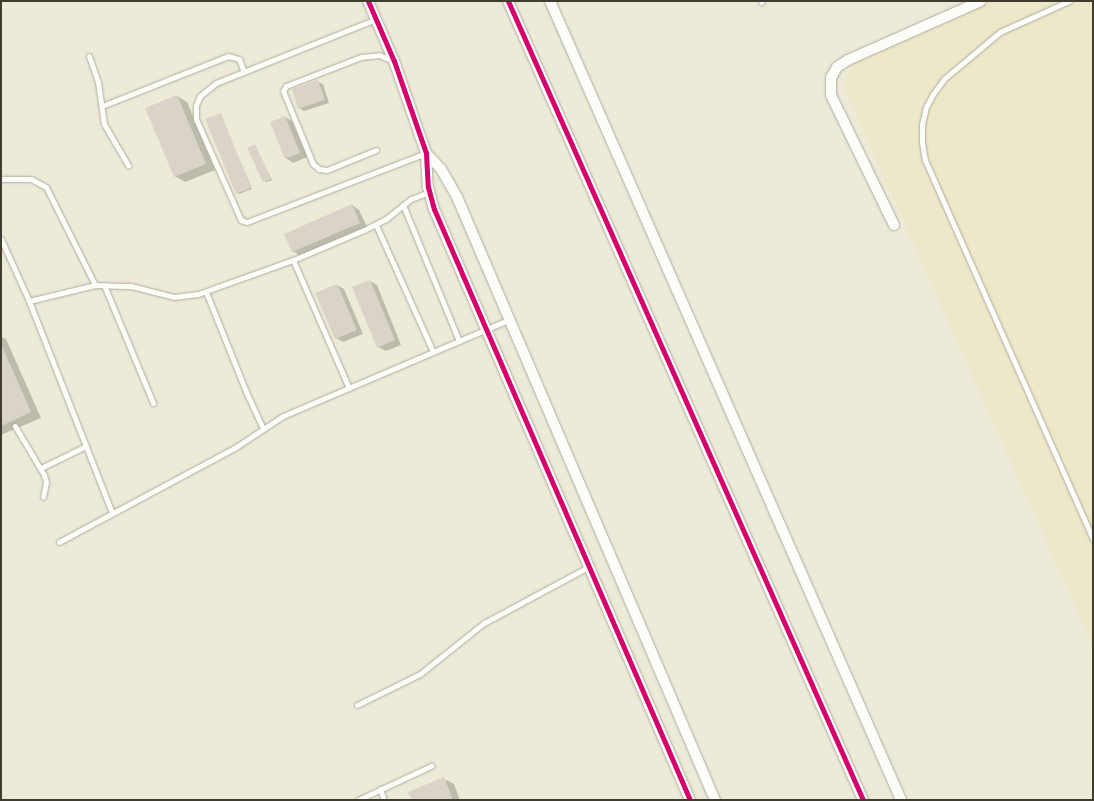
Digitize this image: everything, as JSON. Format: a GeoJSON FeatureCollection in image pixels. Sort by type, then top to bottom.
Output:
{"type":"FeatureCollection","features":[{"type":"Feature","properties":{"kind":"street"},"geometry":{"type":"LineString","coordinates":[[368,1],[394,61],[426,153],[429,192],[690,800]]}},
{"type":"Feature","properties":{"kind":"street"},"geometry":{"type":"LineString","coordinates":[[508,1],[863,800]]}},
{"type":"Feature","properties":{"kind":"street"},"geometry":{"type":"LineString","coordinates":[[550,1],[901,800]]}},
{"type":"Feature","properties":{"kind":"street"},"geometry":{"type":"LineString","coordinates":[[894,225],[831,95],[831,78],[838,67],[848,60],[981,1]]}},
{"type":"Feature","properties":{"kind":"street"},"geometry":{"type":"LineString","coordinates":[[426,153],[441,169],[452,187],[715,800]]}},
{"type":"Feature","properties":{"kind":"lane"},"geometry":{"type":"LineString","coordinates":[[1069,1],[1000,32],[944,79],[932,94],[926,107],[922,125],[922,142],[925,160],[1093,540]]}},
{"type":"Feature","properties":{"kind":"lane"},"geometry":{"type":"LineString","coordinates":[[376,19],[244,72],[207,90],[200,96],[195,113],[196,119],[244,222],[426,153]]}},
{"type":"Feature","properties":{"kind":"lane"},"geometry":{"type":"LineString","coordinates":[[376,150],[327,170],[319,169],[313,164],[283,91],[286,86],[361,57],[379,54],[394,61]]}},
{"type":"Feature","properties":{"kind":"lane"},"geometry":{"type":"LineString","coordinates":[[89,56],[106,130],[128,164]]}},
{"type":"Feature","properties":{"kind":"lane"},"geometry":{"type":"LineString","coordinates":[[102,106],[228,56],[239,59],[244,72]]}},
{"type":"Feature","properties":{"kind":"lane"},"geometry":{"type":"LineString","coordinates":[[1,179],[31,179],[46,187],[96,285]]}},
{"type":"Feature","properties":{"kind":"lane"},"geometry":{"type":"LineString","coordinates":[[29,301],[96,285],[138,287],[174,297],[206,292],[293,260],[376,225],[403,205],[429,192]]}},
{"type":"Feature","properties":{"kind":"lane"},"geometry":{"type":"LineString","coordinates":[[403,205],[459,341]]}},
{"type":"Feature","properties":{"kind":"lane"},"geometry":{"type":"LineString","coordinates":[[376,225],[433,352]]}},
{"type":"Feature","properties":{"kind":"lane"},"geometry":{"type":"LineString","coordinates":[[1,239],[29,301],[112,513]]}},
{"type":"Feature","properties":{"kind":"lane"},"geometry":{"type":"LineString","coordinates":[[293,260],[349,388]]}},
{"type":"Feature","properties":{"kind":"lane"},"geometry":{"type":"LineString","coordinates":[[104,285],[153,403]]}},
{"type":"Feature","properties":{"kind":"lane"},"geometry":{"type":"LineString","coordinates":[[206,292],[241,382],[263,428]]}},
{"type":"Feature","properties":{"kind":"lane"},"geometry":{"type":"LineString","coordinates":[[59,542],[236,447],[283,416],[508,320]]}},
{"type":"Feature","properties":{"kind":"lane"},"geometry":{"type":"LineString","coordinates":[[16,426],[41,468],[46,482],[43,497]]}},
{"type":"Feature","properties":{"kind":"lane"},"geometry":{"type":"LineString","coordinates":[[41,468],[86,446]]}},
{"type":"Feature","properties":{"kind":"lane"},"geometry":{"type":"LineString","coordinates":[[357,705],[420,674],[484,623],[590,565]]}},
{"type":"Feature","properties":{"kind":"lane"},"geometry":{"type":"LineString","coordinates":[[358,800],[431,766]]}},
{"type":"Feature","properties":{"kind":"lane"},"geometry":{"type":"LineString","coordinates":[[380,789],[384,800]]}},
{"type":"Feature","properties":{"kind":"shaded area"},"geometry":{"type":"Polygon","coordinates":[[[991,1],[1093,1],[1093,646],[844,88],[853,62],[991,1]]]}},
{"type":"Feature","properties":{"kind":"building"},"geometry":{"type":"Polygon","coordinates":[[[318,80],[325,100],[298,109],[292,89],[318,80]]]}},
{"type":"Feature","properties":{"kind":"building"},"geometry":{"type":"Polygon","coordinates":[[[177,95],[206,164],[174,177],[145,108],[177,95]]]}},
{"type":"Feature","properties":{"kind":"building"},"geometry":{"type":"Polygon","coordinates":[[[221,113],[251,188],[236,194],[205,119],[221,113]]]}},
{"type":"Feature","properties":{"kind":"building"},"geometry":{"type":"Polygon","coordinates":[[[285,116],[300,153],[285,159],[270,122],[285,116]]]}},
{"type":"Feature","properties":{"kind":"building"},"geometry":{"type":"Polygon","coordinates":[[[255,144],[271,179],[263,182],[247,148],[255,144]]]}},
{"type":"Feature","properties":{"kind":"building"},"geometry":{"type":"Polygon","coordinates":[[[352,204],[360,223],[292,252],[284,234],[352,204]]]}},
{"type":"Feature","properties":{"kind":"building"},"geometry":{"type":"Polygon","coordinates":[[[370,280],[395,340],[377,348],[352,287],[370,280]]]}},
{"type":"Feature","properties":{"kind":"building"},"geometry":{"type":"Polygon","coordinates":[[[337,284],[357,330],[335,339],[315,293],[337,284]]]}},
{"type":"Feature","properties":{"kind":"building"},"geometry":{"type":"Polygon","coordinates":[[[1,344],[31,412],[1,426],[1,344]]]}},
{"type":"Feature","properties":{"kind":"building"},"geometry":{"type":"Polygon","coordinates":[[[444,777],[453,800],[412,800],[408,792],[444,777]]]}},
{"type":"Feature","properties":{"kind":"cycle path"},"geometry":{"type":"LineString","coordinates":[[368,1],[394,61],[426,153],[428,187],[434,209],[690,800]]}},
{"type":"Feature","properties":{"kind":"cycle path"},"geometry":{"type":"LineString","coordinates":[[508,1],[863,800]]}}]}
